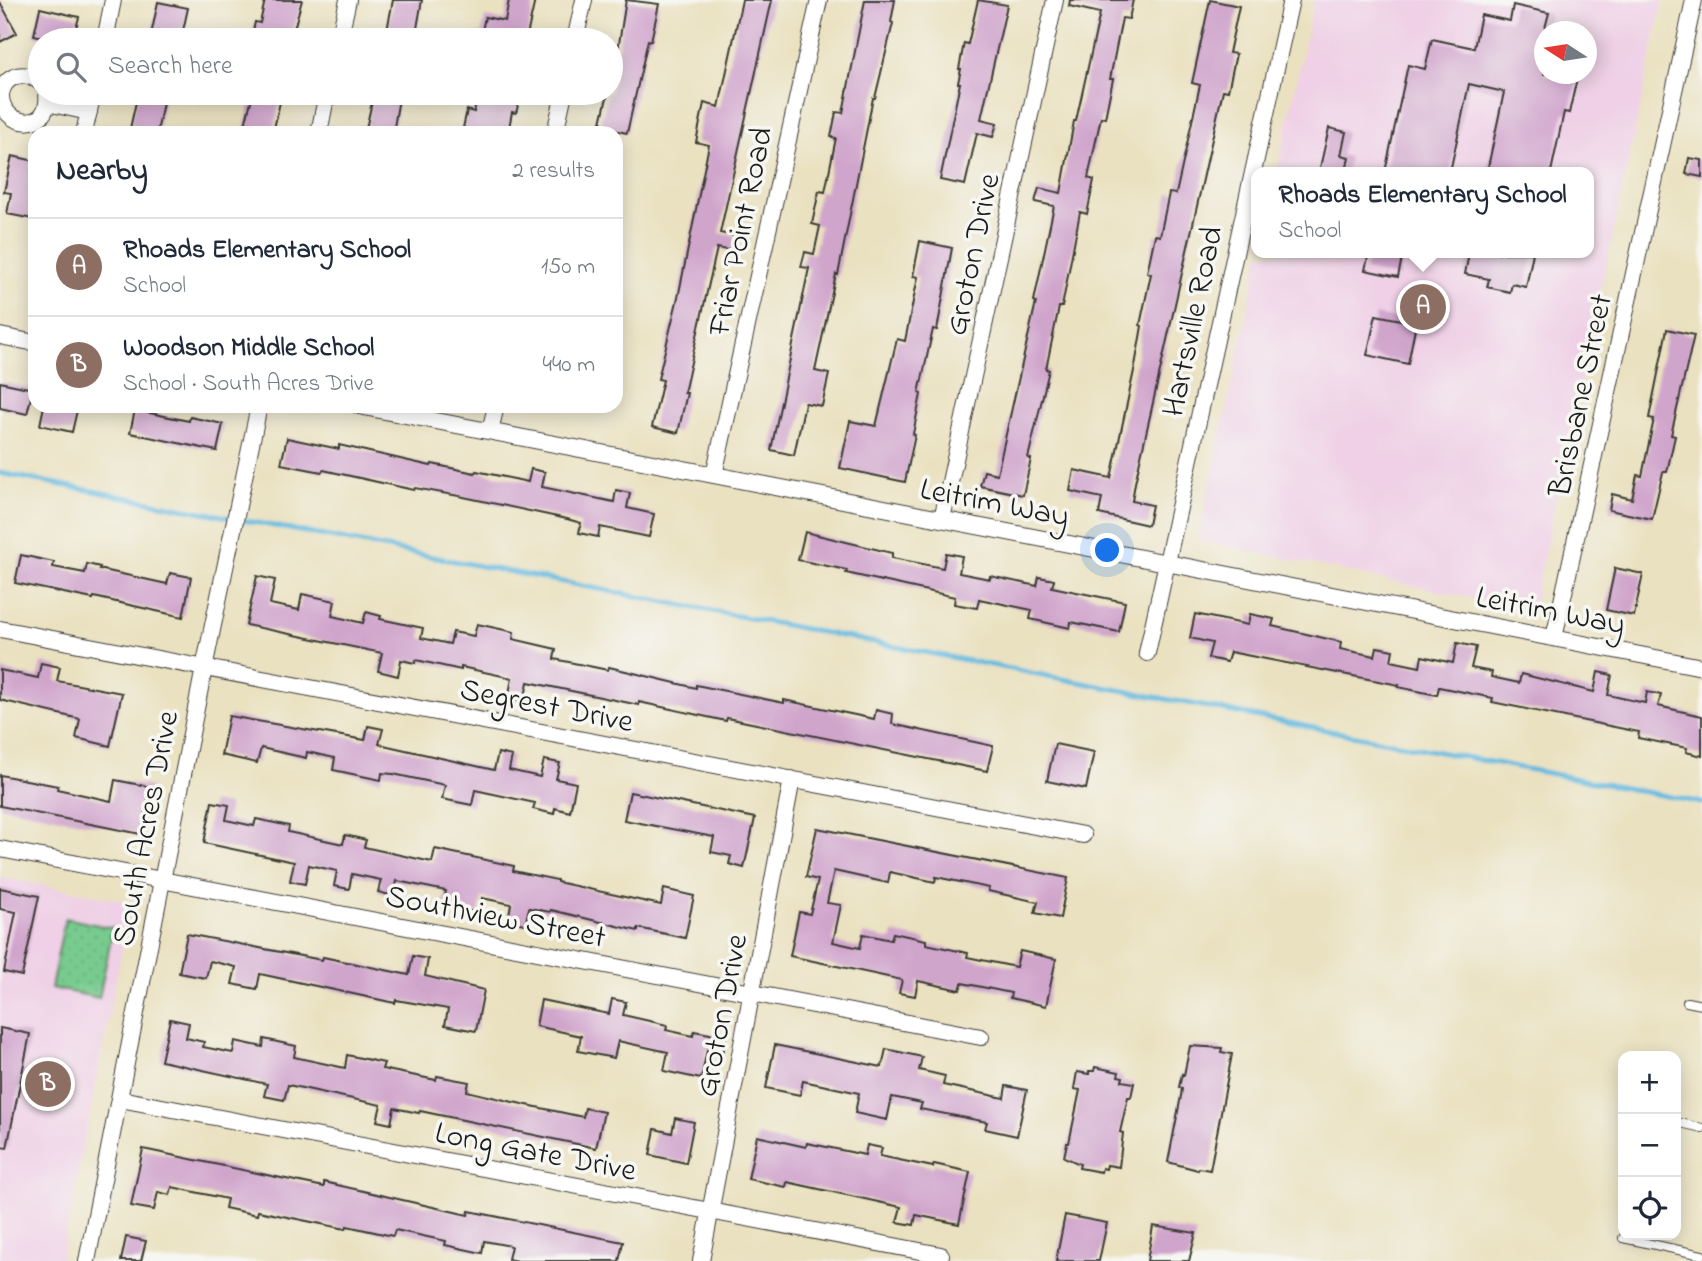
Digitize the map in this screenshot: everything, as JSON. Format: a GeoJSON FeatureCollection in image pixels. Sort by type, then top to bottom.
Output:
{"type":"FeatureCollection","features":[{"type":"Feature","properties":{"kind":"street"},"geometry":{"type":"LineString","coordinates":[[107,28],[113,0]]}},
{"type":"Feature","properties":{"kind":"street"},"geometry":{"type":"LineString","coordinates":[[342,28],[348,0]]}},
{"type":"Feature","properties":{"kind":"street"},"geometry":{"type":"LineString","coordinates":[[578,28],[584,0]]}},
{"type":"Feature","properties":{"kind":"street","name":"Friar Point Road"},"geometry":{"type":"LineString","coordinates":[[714,475],[819,0]]}},
{"type":"Feature","properties":{"kind":"street","name":"Groton Drive"},"geometry":{"type":"LineString","coordinates":[[942,519],[1055,0]]}},
{"type":"Feature","properties":{"kind":"street","name":"Hartsville Road"},"geometry":{"type":"LineString","coordinates":[[1254,167],[1291,0]]}},
{"type":"Feature","properties":{"kind":"street","name":"Brisbane Street"},"geometry":{"type":"LineString","coordinates":[[1554,638],[1694,0]]}},
{"type":"Feature","properties":{"kind":"street"},"geometry":{"type":"LineString","coordinates":[[28,77],[24,75],[9,80],[1,93],[2,108],[12,119],[26,122],[40,116],[44,105]]}},
{"type":"Feature","properties":{"kind":"street"},"geometry":{"type":"LineString","coordinates":[[68,105],[89,112]]}},
{"type":"Feature","properties":{"kind":"street"},"geometry":{"type":"LineString","coordinates":[[86,126],[90,105]]}},
{"type":"Feature","properties":{"kind":"street"},"geometry":{"type":"LineString","coordinates":[[320,126],[325,105]]}},
{"type":"Feature","properties":{"kind":"street"},"geometry":{"type":"LineString","coordinates":[[557,126],[561,105]]}},
{"type":"Feature","properties":{"kind":"street","name":"Hartsville Road"},"geometry":{"type":"LineString","coordinates":[[1147,653],[1251,182]]}},
{"type":"Feature","properties":{"kind":"street"},"geometry":{"type":"LineString","coordinates":[[0,336],[28,342]]}},
{"type":"Feature","properties":{"kind":"street","name":"South Acres Drive"},"geometry":{"type":"LineString","coordinates":[[88,1261],[204,668],[258,413]]}},
{"type":"Feature","properties":{"kind":"street","name":"Leitrim Way"},"geometry":{"type":"LineString","coordinates":[[396,413],[1702,667]]}},
{"type":"Feature","properties":{"kind":"street"},"geometry":{"type":"LineString","coordinates":[[490,431],[494,413]]}},
{"type":"Feature","properties":{"kind":"street","name":"Segrest Drive"},"geometry":{"type":"LineString","coordinates":[[0,629],[1083,835]]}},
{"type":"Feature","properties":{"kind":"street","name":"Groton Drive"},"geometry":{"type":"LineString","coordinates":[[701,1261],[792,779]]}},
{"type":"Feature","properties":{"kind":"street","name":"Southview Street"},"geometry":{"type":"LineString","coordinates":[[0,849],[981,1038]]}},
{"type":"Feature","properties":{"kind":"street","name":"Long Gate Drive"},"geometry":{"type":"LineString","coordinates":[[120,1099],[941,1255]]}},
{"type":"Feature","properties":{"kind":"lane"},"geometry":{"type":"LineString","coordinates":[[1687,1002],[1702,1005]]}},
{"type":"Feature","properties":{"kind":"lane"},"geometry":{"type":"LineString","coordinates":[[1681,1123],[1702,1128]]}},
{"type":"Feature","properties":{"kind":"lane"},"geometry":{"type":"LineString","coordinates":[[1632,1240],[1702,1255]]}},
{"type":"Feature","properties":{"kind":"shaded area"},"geometry":{"type":"Polygon","coordinates":[[[1314,0],[1663,0],[1532,611],[1198,540],[1259,258],[1594,258],[1594,167],[1278,167],[1314,0]]]}},
{"type":"Feature","properties":{"kind":"shaded area"},"geometry":{"type":"Polygon","coordinates":[[[0,877],[125,901],[130,908],[61,1261],[0,1261],[0,877]]]}},
{"type":"Feature","properties":{"kind":"green space"},"geometry":{"type":"Polygon","coordinates":[[[65,918],[113,928],[99,998],[51,988],[65,918]]]}},
{"type":"Feature","properties":{"kind":"building"},"geometry":{"type":"Polygon","coordinates":[[[265,0],[302,0],[294,28],[254,28],[255,22],[260,23],[265,0]]]}},
{"type":"Feature","properties":{"kind":"building"},"geometry":{"type":"Polygon","coordinates":[[[393,0],[422,0],[417,28],[387,28],[393,0]]]}},
{"type":"Feature","properties":{"kind":"building"},"geometry":{"type":"Polygon","coordinates":[[[509,0],[535,0],[529,28],[483,28],[485,17],[505,21],[509,0]]]}},
{"type":"Feature","properties":{"kind":"building"},"geometry":{"type":"Polygon","coordinates":[[[626,0],[659,4],[627,133],[623,132],[623,126],[600,126],[605,105],[623,105],[621,28],[626,0]]]}},
{"type":"Feature","properties":{"kind":"building"},"geometry":{"type":"Polygon","coordinates":[[[742,0],[772,0],[720,233],[735,236],[732,251],[717,248],[684,393],[687,393],[678,433],[652,427],[663,380],[658,379],[679,293],[709,145],[696,142],[704,103],[719,107],[742,0]]]}},
{"type":"Feature","properties":{"kind":"building"},"geometry":{"type":"Polygon","coordinates":[[[865,0],[895,0],[893,23],[873,98],[838,275],[836,274],[815,371],[829,374],[822,406],[805,403],[794,455],[771,450],[809,268],[801,267],[805,252],[814,254],[820,226],[812,224],[819,191],[825,192],[836,138],[831,137],[836,112],[843,113],[865,0]]]}},
{"type":"Feature","properties":{"kind":"building"},"geometry":{"type":"Polygon","coordinates":[[[978,0],[1007,5],[981,119],[997,123],[993,137],[977,133],[965,185],[940,180],[960,83],[959,69],[964,43],[968,44],[978,0]]]}},
{"type":"Feature","properties":{"kind":"building"},"geometry":{"type":"Polygon","coordinates":[[[1070,0],[1133,0],[1129,19],[1122,18],[1105,118],[1101,117],[1088,178],[1094,180],[1087,214],[1080,212],[1062,307],[1059,307],[1046,369],[1049,370],[1028,458],[1031,459],[1023,495],[980,486],[984,471],[997,474],[1036,302],[1034,301],[1054,206],[1035,202],[1039,188],[1061,193],[1074,121],[1100,13],[1069,6],[1070,0]]]}},
{"type":"Feature","properties":{"kind":"building"},"geometry":{"type":"Polygon","coordinates":[[[1210,0],[1239,6],[1229,53],[1236,54],[1228,91],[1223,90],[1135,483],[1132,501],[1152,505],[1148,525],[1099,514],[1102,498],[1070,491],[1074,470],[1111,478],[1135,366],[1151,274],[1147,273],[1155,235],[1160,236],[1169,193],[1176,194],[1200,85],[1192,83],[1210,0]]]}},
{"type":"Feature","properties":{"kind":"building"},"geometry":{"type":"Polygon","coordinates":[[[0,2],[17,33],[0,42],[0,2]]]}},
{"type":"Feature","properties":{"kind":"building"},"geometry":{"type":"Polygon","coordinates":[[[158,2],[188,8],[184,28],[153,28],[158,2]]]}},
{"type":"Feature","properties":{"kind":"building"},"geometry":{"type":"Polygon","coordinates":[[[1513,5],[1549,13],[1547,21],[1534,21],[1534,84],[1576,84],[1569,113],[1564,112],[1552,167],[1488,167],[1504,92],[1469,84],[1451,167],[1386,167],[1408,65],[1425,69],[1432,39],[1474,48],[1481,15],[1510,21],[1513,5]]]}},
{"type":"Feature","properties":{"kind":"building"},"geometry":{"type":"Polygon","coordinates":[[[40,8],[79,17],[76,28],[36,28],[40,8]]]}},
{"type":"Feature","properties":{"kind":"building"},"geometry":{"type":"Polygon","coordinates":[[[135,105],[162,105],[158,126],[131,126],[135,105]]]}},
{"type":"Feature","properties":{"kind":"building"},"geometry":{"type":"Polygon","coordinates":[[[250,105],[279,105],[275,126],[245,126],[250,105]]]}},
{"type":"Feature","properties":{"kind":"building"},"geometry":{"type":"Polygon","coordinates":[[[371,105],[398,105],[394,126],[367,126],[371,105]]]}},
{"type":"Feature","properties":{"kind":"building"},"geometry":{"type":"Polygon","coordinates":[[[475,105],[518,105],[516,113],[512,112],[509,126],[463,126],[467,110],[474,112],[475,105]]]}},
{"type":"Feature","properties":{"kind":"building"},"geometry":{"type":"Polygon","coordinates":[[[1329,128],[1346,132],[1341,155],[1349,157],[1347,167],[1320,167],[1329,128]]]}},
{"type":"Feature","properties":{"kind":"building"},"geometry":{"type":"Polygon","coordinates":[[[12,156],[28,159],[28,218],[7,214],[11,193],[4,192],[12,156]]]}},
{"type":"Feature","properties":{"kind":"building"},"geometry":{"type":"Polygon","coordinates":[[[1689,158],[1702,160],[1702,177],[1686,174],[1689,158]]]}},
{"type":"Feature","properties":{"kind":"building"},"geometry":{"type":"Polygon","coordinates":[[[920,241],[952,248],[937,330],[933,329],[919,393],[915,435],[905,482],[840,468],[850,421],[876,426],[897,339],[905,341],[918,277],[913,276],[920,241]]]}},
{"type":"Feature","properties":{"kind":"building"},"geometry":{"type":"Polygon","coordinates":[[[1368,258],[1402,258],[1398,277],[1365,270],[1368,258]]]}},
{"type":"Feature","properties":{"kind":"building"},"geometry":{"type":"Polygon","coordinates":[[[1468,258],[1532,258],[1526,287],[1512,284],[1510,292],[1487,287],[1489,279],[1465,274],[1468,258]]]}},
{"type":"Feature","properties":{"kind":"building"},"geometry":{"type":"Polygon","coordinates":[[[1376,315],[1416,323],[1408,364],[1367,355],[1376,315]]]}},
{"type":"Feature","properties":{"kind":"building"},"geometry":{"type":"Polygon","coordinates":[[[1667,329],[1694,335],[1671,435],[1675,436],[1667,472],[1663,472],[1652,519],[1609,510],[1612,494],[1632,499],[1637,475],[1642,476],[1654,419],[1649,418],[1667,329]]]}},
{"type":"Feature","properties":{"kind":"building"},"geometry":{"type":"Polygon","coordinates":[[[0,382],[28,388],[27,414],[0,408],[0,382]]]}},
{"type":"Feature","properties":{"kind":"building"},"geometry":{"type":"Polygon","coordinates":[[[43,413],[76,413],[72,432],[40,425],[43,413]]]}},
{"type":"Feature","properties":{"kind":"building"},"geometry":{"type":"Polygon","coordinates":[[[134,413],[150,413],[189,421],[190,417],[223,424],[217,451],[130,433],[134,413]]]}},
{"type":"Feature","properties":{"kind":"building"},"geometry":{"type":"Polygon","coordinates":[[[287,438],[339,449],[339,445],[431,466],[476,471],[528,482],[531,469],[545,472],[542,487],[614,502],[616,490],[630,493],[627,508],[654,514],[649,537],[600,527],[598,537],[579,533],[581,523],[567,519],[459,496],[281,464],[287,438]]]}},
{"type":"Feature","properties":{"kind":"building"},"geometry":{"type":"Polygon","coordinates":[[[805,532],[892,553],[892,558],[943,568],[946,553],[962,556],[959,573],[990,579],[990,576],[1037,586],[1039,577],[1054,580],[1052,587],[1125,602],[1119,632],[1071,622],[1070,628],[1030,619],[1032,610],[979,599],[977,608],[954,604],[955,597],[798,560],[805,532]]]}},
{"type":"Feature","properties":{"kind":"building"},"geometry":{"type":"Polygon","coordinates":[[[21,555],[54,562],[53,567],[85,573],[87,564],[167,584],[170,573],[191,577],[183,617],[15,583],[21,555]]]}},
{"type":"Feature","properties":{"kind":"building"},"geometry":{"type":"Polygon","coordinates":[[[1615,568],[1643,574],[1634,616],[1606,610],[1615,568]]]}},
{"type":"Feature","properties":{"kind":"building"},"geometry":{"type":"Polygon","coordinates":[[[257,576],[275,580],[270,604],[299,610],[302,594],[335,601],[332,616],[363,623],[366,612],[381,616],[380,619],[423,628],[421,638],[450,644],[453,632],[474,636],[477,624],[514,632],[513,639],[556,649],[554,659],[608,670],[609,667],[696,688],[696,685],[784,703],[784,700],[874,719],[876,710],[893,714],[892,724],[993,746],[987,771],[727,718],[726,721],[528,682],[524,702],[508,699],[512,678],[461,667],[461,670],[416,660],[415,663],[401,660],[398,676],[378,671],[382,653],[246,625],[257,576]]]}},
{"type":"Feature","properties":{"kind":"building"},"geometry":{"type":"Polygon","coordinates":[[[1195,614],[1248,625],[1250,614],[1274,619],[1272,626],[1341,642],[1340,649],[1375,656],[1377,647],[1393,650],[1391,661],[1420,667],[1422,656],[1453,663],[1457,643],[1476,647],[1471,668],[1492,672],[1491,677],[1519,683],[1521,674],[1594,692],[1598,672],[1612,675],[1608,695],[1645,703],[1647,692],[1661,695],[1658,706],[1702,716],[1702,756],[1686,752],[1687,748],[1638,738],[1639,732],[1492,702],[1493,698],[1439,687],[1437,695],[1230,652],[1227,662],[1208,658],[1212,643],[1190,638],[1195,614]]]}},
{"type":"Feature","properties":{"kind":"building"},"geometry":{"type":"Polygon","coordinates":[[[41,663],[60,667],[57,681],[122,693],[110,746],[76,738],[80,719],[0,700],[0,670],[38,678],[41,663]]]}},
{"type":"Feature","properties":{"kind":"building"},"geometry":{"type":"Polygon","coordinates":[[[229,716],[365,740],[368,726],[383,729],[379,744],[494,770],[498,753],[512,756],[509,770],[540,777],[544,760],[560,763],[556,779],[576,783],[570,812],[555,808],[554,814],[533,809],[535,803],[475,790],[472,805],[442,799],[445,785],[393,774],[382,773],[381,780],[333,770],[335,758],[307,752],[306,758],[261,748],[257,763],[221,755],[229,716]]]}},
{"type":"Feature","properties":{"kind":"building"},"geometry":{"type":"Polygon","coordinates":[[[1055,744],[1094,752],[1086,789],[1047,781],[1055,744]]]}},
{"type":"Feature","properties":{"kind":"building"},"geometry":{"type":"Polygon","coordinates":[[[0,775],[58,786],[57,789],[111,801],[115,780],[151,787],[141,834],[0,806],[0,775]]]}},
{"type":"Feature","properties":{"kind":"building"},"geometry":{"type":"Polygon","coordinates":[[[630,792],[755,818],[744,868],[729,864],[731,856],[711,852],[714,837],[624,820],[630,792]]]}},
{"type":"Feature","properties":{"kind":"building"},"geometry":{"type":"Polygon","coordinates":[[[212,802],[229,805],[226,820],[254,826],[256,819],[289,826],[288,832],[343,844],[345,835],[366,840],[364,847],[432,862],[435,849],[514,866],[513,871],[557,882],[661,905],[664,889],[694,896],[685,938],[638,928],[638,931],[551,910],[529,908],[525,924],[508,921],[511,904],[482,898],[479,913],[443,905],[446,891],[397,881],[394,896],[378,892],[381,880],[352,874],[349,889],[334,886],[337,871],[309,865],[305,884],[290,881],[294,862],[204,843],[212,802]]]}},
{"type":"Feature","properties":{"kind":"building"},"geometry":{"type":"Polygon","coordinates":[[[817,828],[1068,878],[1060,918],[1035,913],[1038,902],[988,891],[989,888],[936,877],[935,882],[890,872],[888,883],[834,871],[827,903],[841,905],[833,942],[860,948],[863,934],[891,940],[893,933],[926,940],[926,944],[968,953],[967,957],[1016,967],[1020,951],[1056,959],[1046,1006],[1010,998],[1011,993],[962,983],[960,990],[918,981],[915,996],[899,993],[902,980],[790,956],[799,912],[810,914],[818,880],[806,877],[817,828]]]}},
{"type":"Feature","properties":{"kind":"building"},"geometry":{"type":"Polygon","coordinates":[[[0,888],[39,896],[22,976],[4,972],[16,912],[0,909],[0,888]]]}},
{"type":"Feature","properties":{"kind":"building"},"geometry":{"type":"Polygon","coordinates":[[[187,934],[409,975],[413,956],[428,959],[425,976],[484,990],[476,1031],[445,1025],[448,1009],[396,1000],[395,1003],[260,974],[257,989],[232,984],[236,967],[210,961],[206,978],[179,973],[187,934]]]}},
{"type":"Feature","properties":{"kind":"building"},"geometry":{"type":"Polygon","coordinates":[[[612,999],[626,1002],[623,1015],[667,1025],[666,1030],[693,1036],[694,1031],[726,1037],[722,1053],[707,1050],[701,1079],[664,1071],[668,1052],[618,1041],[614,1058],[578,1051],[581,1036],[536,1026],[541,1000],[609,1014],[612,999]]]}},
{"type":"Feature","properties":{"kind":"building"},"geometry":{"type":"Polygon","coordinates":[[[170,1019],[189,1023],[186,1038],[204,1042],[203,1047],[233,1053],[235,1041],[263,1047],[264,1039],[296,1046],[294,1057],[345,1068],[347,1055],[384,1063],[382,1069],[436,1080],[437,1076],[469,1082],[467,1091],[513,1102],[583,1117],[585,1108],[604,1112],[596,1148],[420,1111],[419,1113],[394,1108],[391,1124],[377,1121],[381,1105],[288,1085],[284,1100],[264,1096],[267,1084],[161,1061],[170,1019]]]}},
{"type":"Feature","properties":{"kind":"building"},"geometry":{"type":"Polygon","coordinates":[[[0,1028],[30,1034],[7,1148],[0,1147],[0,1028]]]}},
{"type":"Feature","properties":{"kind":"building"},"geometry":{"type":"Polygon","coordinates":[[[775,1045],[882,1067],[886,1049],[922,1057],[919,1070],[945,1076],[943,1085],[1004,1098],[1006,1086],[1027,1090],[1017,1136],[985,1129],[987,1122],[920,1109],[922,1103],[892,1097],[887,1120],[855,1113],[859,1093],[803,1081],[800,1095],[766,1088],[775,1045]]]}},
{"type":"Feature","properties":{"kind":"building"},"geometry":{"type":"Polygon","coordinates":[[[1190,1046],[1222,1048],[1221,1052],[1232,1054],[1210,1170],[1198,1170],[1168,1162],[1181,1096],[1182,1088],[1179,1087],[1190,1046]]]}},
{"type":"Feature","properties":{"kind":"building"},"geometry":{"type":"Polygon","coordinates":[[[1095,1067],[1119,1072],[1118,1076],[1123,1077],[1122,1081],[1134,1083],[1120,1132],[1123,1133],[1119,1167],[1107,1165],[1101,1172],[1079,1168],[1080,1164],[1064,1157],[1080,1090],[1074,1089],[1077,1072],[1089,1074],[1095,1067]]]}},
{"type":"Feature","properties":{"kind":"building"},"geometry":{"type":"Polygon","coordinates":[[[675,1118],[694,1122],[686,1163],[650,1155],[655,1129],[672,1133],[675,1118]]]}},
{"type":"Feature","properties":{"kind":"building"},"geometry":{"type":"Polygon","coordinates":[[[757,1136],[806,1147],[807,1143],[865,1155],[867,1145],[882,1148],[880,1156],[970,1172],[959,1224],[916,1215],[914,1225],[897,1222],[901,1207],[787,1182],[786,1187],[748,1179],[757,1136]]]}},
{"type":"Feature","properties":{"kind":"building"},"geometry":{"type":"Polygon","coordinates":[[[143,1149],[324,1187],[324,1182],[468,1215],[469,1211],[623,1242],[619,1261],[517,1261],[508,1259],[511,1246],[484,1241],[482,1253],[445,1245],[446,1241],[395,1230],[393,1236],[258,1211],[257,1215],[225,1208],[227,1199],[172,1187],[170,1195],[158,1192],[154,1210],[131,1206],[143,1149]]]}},
{"type":"Feature","properties":{"kind":"building"},"geometry":{"type":"Polygon","coordinates":[[[1065,1215],[1107,1223],[1099,1261],[1056,1261],[1065,1215]]]}},
{"type":"Feature","properties":{"kind":"building"},"geometry":{"type":"Polygon","coordinates":[[[1153,1226],[1196,1233],[1189,1261],[1147,1261],[1153,1226]]]}},
{"type":"Feature","properties":{"kind":"building"},"geometry":{"type":"Polygon","coordinates":[[[126,1237],[146,1241],[141,1261],[121,1261],[126,1237]]]}},
{"type":"Feature","properties":{"kind":"waterway"},"geometry":{"type":"LineString","coordinates":[[0,473],[1702,803]]}},
{"type":"Feature","properties":{"kind":"place","name":"Rhoads Elementary School"},"geometry":{"type":"Point","coordinates":[1423,307]}},
{"type":"Feature","properties":{"kind":"place","name":"Woodson Middle School"},"geometry":{"type":"Point","coordinates":[48,1084]}}]}
